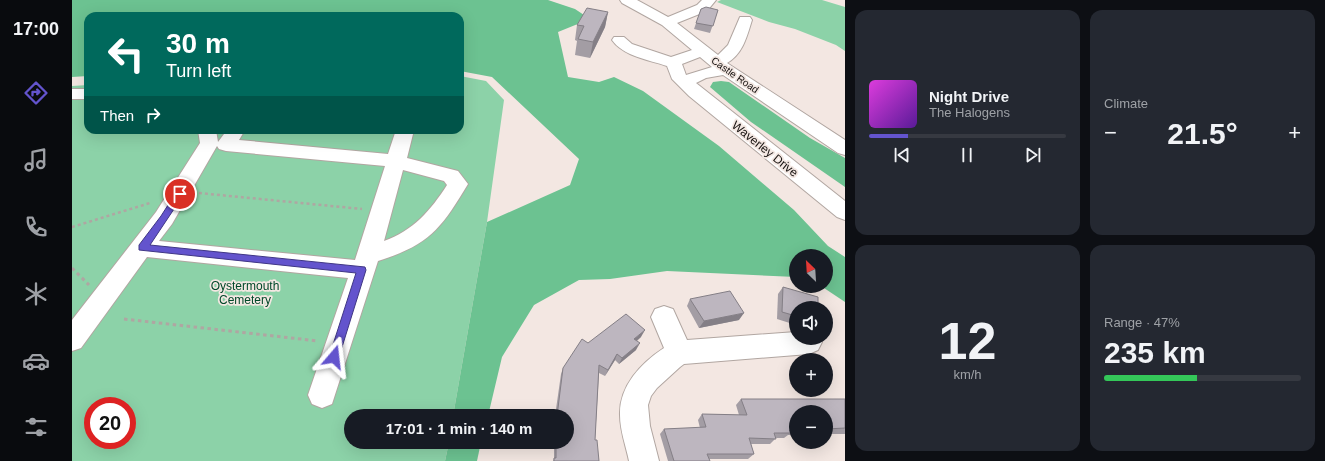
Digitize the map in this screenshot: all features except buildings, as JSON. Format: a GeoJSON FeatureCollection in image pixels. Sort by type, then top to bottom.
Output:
{"type":"FeatureCollection","features":[{"type":"Feature","properties":{"kind":"street","name":"Castle Road"},"geometry":{"type":"LineString","coordinates":[[627,0],[667,22],[721,66],[845,149]]}},
{"type":"Feature","properties":{"kind":"street"},"geometry":{"type":"LineString","coordinates":[[667,22],[702,8],[709,0]]}},
{"type":"Feature","properties":{"kind":"street"},"geometry":{"type":"LineString","coordinates":[[621,47],[674,66],[693,79],[721,66],[724,60],[732,53],[745,20]]}},
{"type":"Feature","properties":{"kind":"street"},"geometry":{"type":"LineString","coordinates":[[674,66],[678,59],[703,51]]}},
{"type":"Feature","properties":{"kind":"street","name":"Waverley Drive"},"geometry":{"type":"LineString","coordinates":[[693,79],[723,116],[845,212]]}},
{"type":"Feature","properties":{"kind":"street"},"geometry":{"type":"LineString","coordinates":[[72,94],[84,94]]}},
{"type":"Feature","properties":{"kind":"street"},"geometry":{"type":"LineString","coordinates":[[322,395],[382,211],[404,134]]}},
{"type":"Feature","properties":{"kind":"street"},"geometry":{"type":"LineString","coordinates":[[72,340],[164,218],[190,193],[219,137],[395,161],[451,176],[458,184],[442,209],[418,234],[366,262],[142,248]]}},
{"type":"Feature","properties":{"kind":"street"},"geometry":{"type":"LineString","coordinates":[[664,317],[679,353]]}},
{"type":"Feature","properties":{"kind":"street"},"geometry":{"type":"LineString","coordinates":[[644,461],[634,415],[635,403],[640,387],[651,374],[679,353],[789,344]]}},
{"type":"Feature","properties":{"kind":"path"},"geometry":{"type":"LineString","coordinates":[[72,227],[190,193],[382,211]]}},
{"type":"Feature","properties":{"kind":"path"},"geometry":{"type":"LineString","coordinates":[[124,319],[338,344]]}},
{"type":"Feature","properties":{"kind":"green space"},"geometry":{"type":"Polygon","coordinates":[[[72,0],[548,0],[575,9],[590,19],[558,32],[568,77],[599,82],[614,77],[643,91],[719,146],[794,210],[833,249],[789,249],[789,277],[667,271],[610,279],[579,280],[534,305],[502,357],[490,409],[454,409],[487,222],[570,185],[579,159],[492,77],[464,72],[464,12],[84,12],[84,76],[72,77],[72,0]]]}},
{"type":"Feature","properties":{"kind":"green space"},"geometry":{"type":"Polygon","coordinates":[[[721,0],[822,0],[845,7],[845,51],[836,45],[795,29],[769,22],[717,2],[721,0]]]}},
{"type":"Feature","properties":{"kind":"green space","name":"Oystermouth Cemetery"},"geometry":{"type":"Polygon","coordinates":[[[464,77],[486,81],[504,100],[487,222],[454,409],[344,409],[344,449],[448,449],[445,461],[72,461],[72,86],[84,85],[84,134],[464,134],[464,77]]]}},
{"type":"Feature","properties":{"kind":"green space"},"geometry":{"type":"Polygon","coordinates":[[[713,82],[729,82],[810,138],[845,158],[845,187],[751,122],[710,87],[713,82]]]}},
{"type":"Feature","properties":{"kind":"green space"},"geometry":{"type":"Polygon","coordinates":[[[833,249],[845,257],[845,302],[832,293],[833,293],[833,249]]]}},
{"type":"Feature","properties":{"kind":"green space"},"geometry":{"type":"Polygon","coordinates":[[[448,449],[480,449],[477,461],[445,461],[448,449]]]}},
{"type":"Feature","properties":{"kind":"route"},"geometry":{"type":"LineString","coordinates":[[180,194],[142,248],[362,270],[334,357]]}}]}
